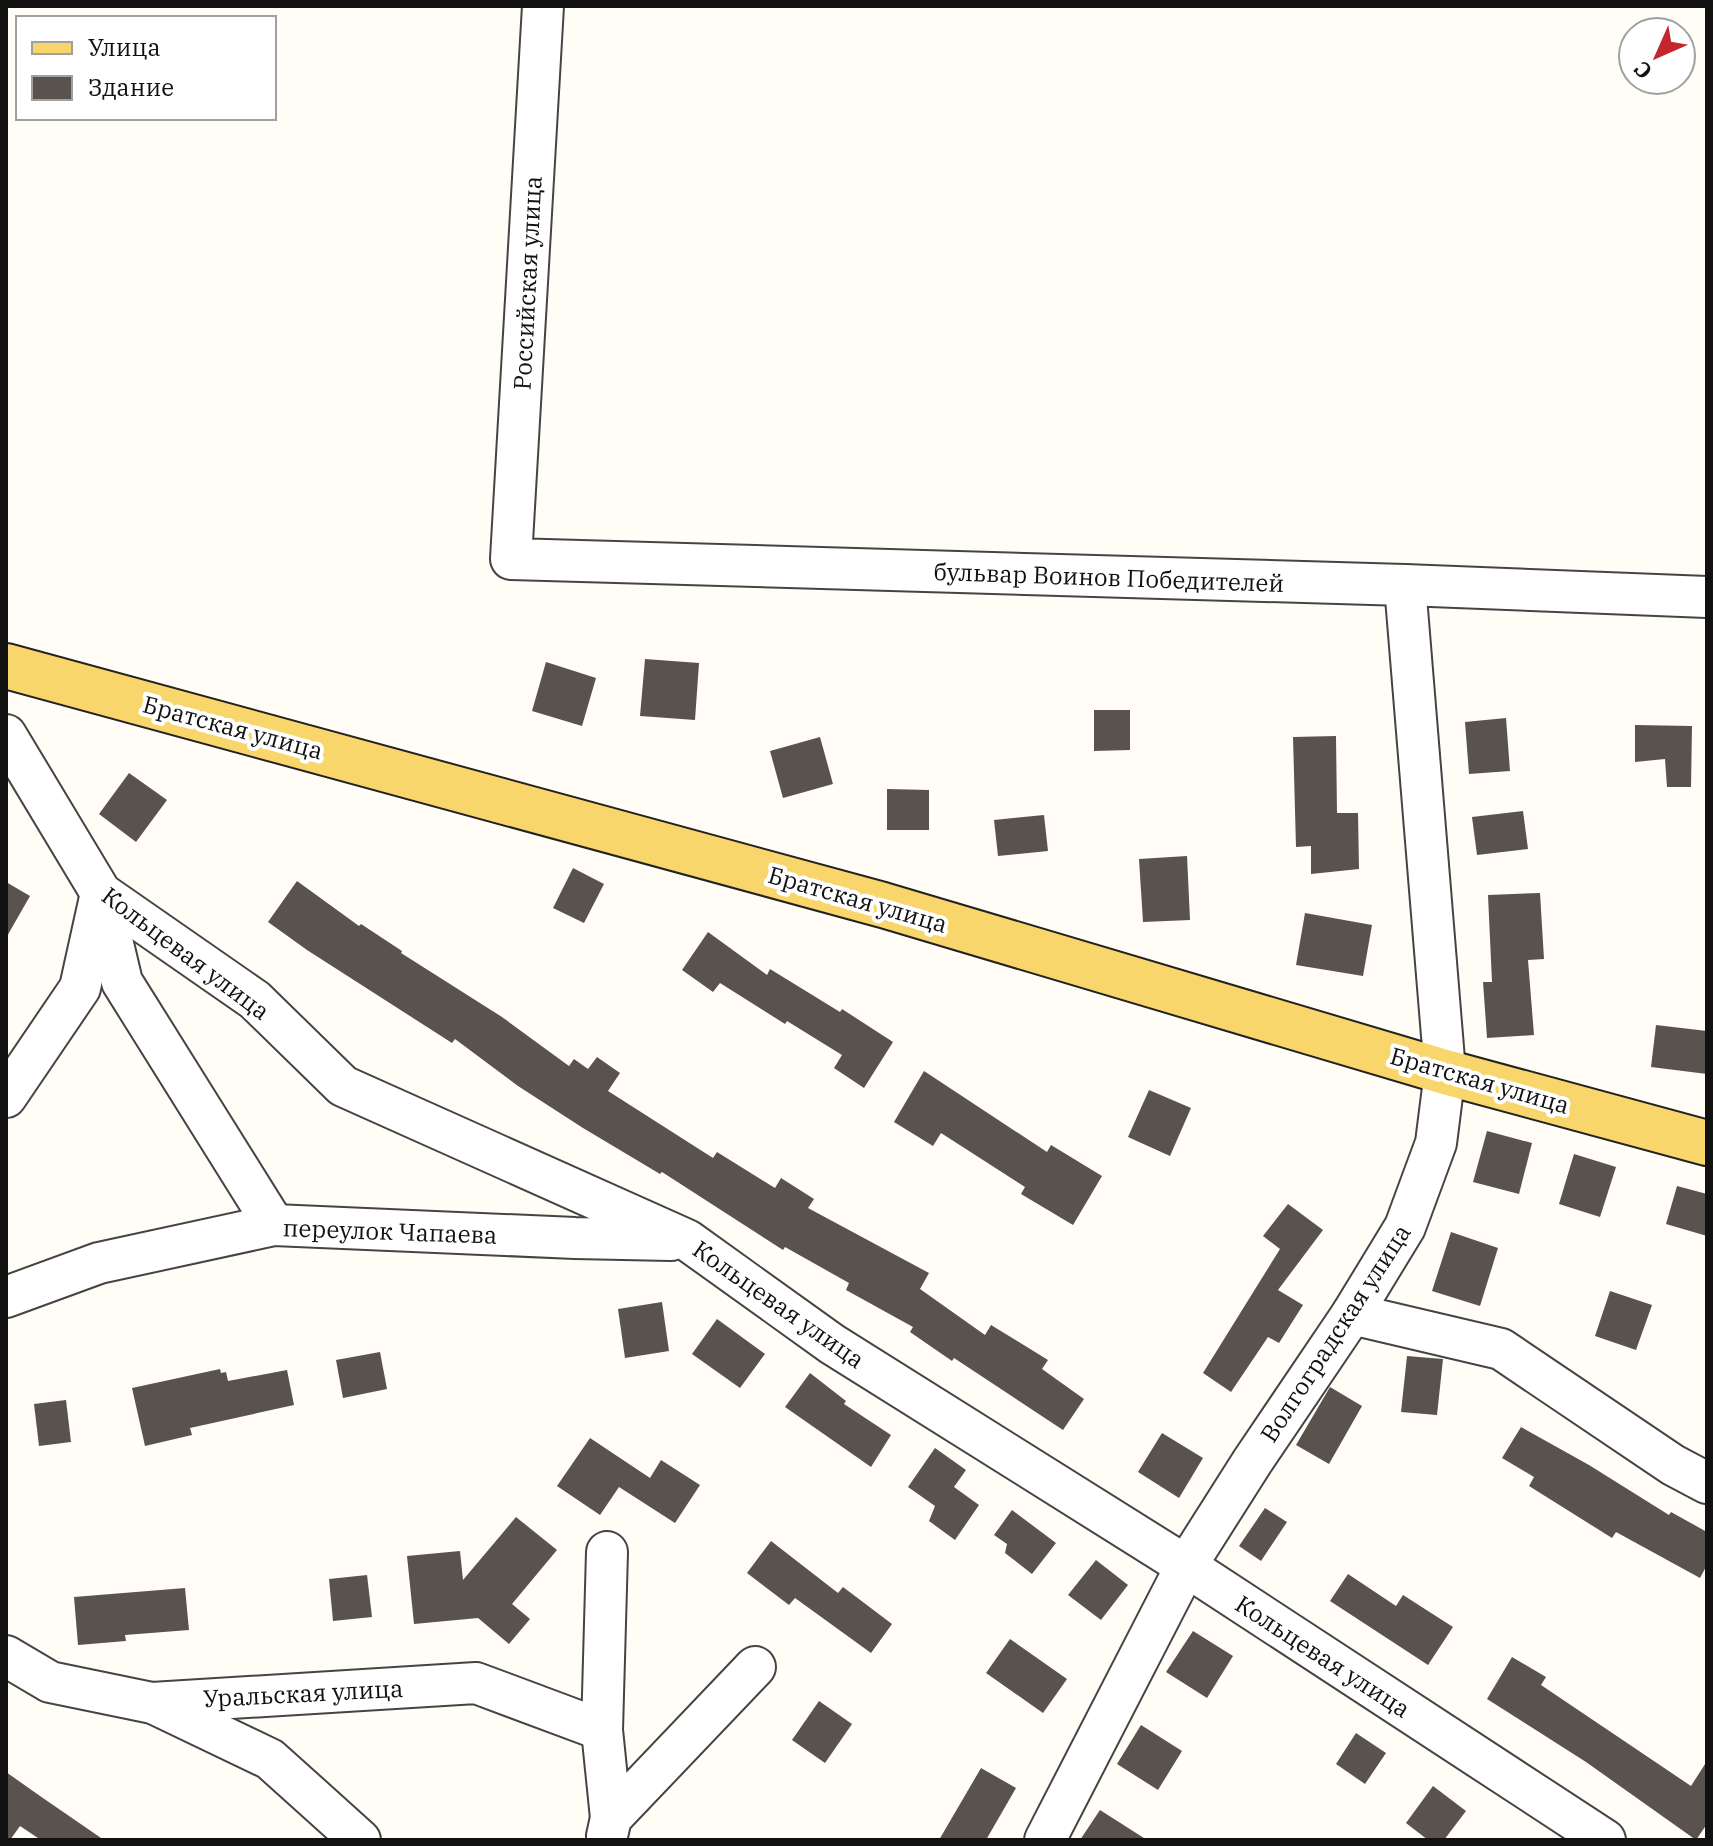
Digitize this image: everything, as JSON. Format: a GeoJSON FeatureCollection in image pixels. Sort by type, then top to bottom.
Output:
{"type":"FeatureCollection","features":[{"type":"Feature","properties":{"kind":"main road","name":"Братская улица"},"geometry":{"type":"LineString","coordinates":[[6,666],[883,905],[1445,1072],[1707,1143]]}},
{"type":"Feature","properties":{"kind":"street","name":"Российская улица"},"geometry":{"type":"LineString","coordinates":[[511,559],[543,6]]}},
{"type":"Feature","properties":{"kind":"street","name":"бульвар Воинов Победителей"},"geometry":{"type":"LineString","coordinates":[[511,559],[1405,585],[1707,597]]}},
{"type":"Feature","properties":{"kind":"street","name":"Волгоградская улица"},"geometry":{"type":"LineString","coordinates":[[1045,1840],[1186,1566],[1352,1314],[1405,1227],[1436,1143],[1445,1072],[1405,585]]}},
{"type":"Feature","properties":{"kind":"street","name":"Кольцевая улица"},"geometry":{"type":"LineString","coordinates":[[6,735],[101,893],[255,1000],[343,1086],[687,1240],[832,1344],[1186,1566],[1605,1840]]}},
{"type":"Feature","properties":{"kind":"street"},"geometry":{"type":"LineString","coordinates":[[6,1097],[80,988],[101,893]]}},
{"type":"Feature","properties":{"kind":"street"},"geometry":{"type":"LineString","coordinates":[[101,893],[122,982],[274,1225]]}},
{"type":"Feature","properties":{"kind":"street","name":"переулок Чапаева"},"geometry":{"type":"LineString","coordinates":[[6,1297],[99,1263],[274,1225],[687,1240]]}},
{"type":"Feature","properties":{"kind":"street"},"geometry":{"type":"LineString","coordinates":[[1352,1314],[1501,1349],[1673,1465],[1707,1483]]}},
{"type":"Feature","properties":{"kind":"street"},"geometry":{"type":"LineString","coordinates":[[607,1552],[602,1730],[609,1829]]}},
{"type":"Feature","properties":{"kind":"street","name":"Уральская улица"},"geometry":{"type":"LineString","coordinates":[[6,1656],[50,1682],[152,1703],[476,1683],[602,1730]]}},
{"type":"Feature","properties":{"kind":"street"},"geometry":{"type":"LineString","coordinates":[[609,1829],[755,1667]]}},
{"type":"Feature","properties":{"kind":"street"},"geometry":{"type":"LineString","coordinates":[[152,1703],[270,1759],[360,1840]]}},
{"type":"Feature","properties":{"kind":"building"},"geometry":{"type":"Polygon","coordinates":[[[645,659],[699,663],[695,720],[640,716],[645,659]]]}},
{"type":"Feature","properties":{"kind":"building"},"geometry":{"type":"Polygon","coordinates":[[[546,662],[596,678],[582,726],[532,711],[546,662]]]}},
{"type":"Feature","properties":{"kind":"building"},"geometry":{"type":"Polygon","coordinates":[[[1094,710],[1130,710],[1130,750],[1094,751],[1094,710]]]}},
{"type":"Feature","properties":{"kind":"building"},"geometry":{"type":"Polygon","coordinates":[[[1506,718],[1510,771],[1469,774],[1465,722],[1506,718]]]}},
{"type":"Feature","properties":{"kind":"building"},"geometry":{"type":"Polygon","coordinates":[[[1635,725],[1692,726],[1691,787],[1667,787],[1665,759],[1635,762],[1635,725]]]}},
{"type":"Feature","properties":{"kind":"building"},"geometry":{"type":"Polygon","coordinates":[[[1336,736],[1337,813],[1358,813],[1359,869],[1311,874],[1311,846],[1296,847],[1293,737],[1336,736]]]}},
{"type":"Feature","properties":{"kind":"building"},"geometry":{"type":"Polygon","coordinates":[[[820,737],[833,784],[783,798],[770,751],[820,737]]]}},
{"type":"Feature","properties":{"kind":"building"},"geometry":{"type":"Polygon","coordinates":[[[129,773],[167,800],[136,842],[99,814],[129,773]]]}},
{"type":"Feature","properties":{"kind":"building"},"geometry":{"type":"Polygon","coordinates":[[[887,789],[929,790],[929,830],[887,830],[887,789]]]}},
{"type":"Feature","properties":{"kind":"building"},"geometry":{"type":"Polygon","coordinates":[[[1523,811],[1528,849],[1477,855],[1472,817],[1523,811]]]}},
{"type":"Feature","properties":{"kind":"building"},"geometry":{"type":"Polygon","coordinates":[[[1044,815],[1048,851],[998,856],[994,820],[1044,815]]]}},
{"type":"Feature","properties":{"kind":"building"},"geometry":{"type":"Polygon","coordinates":[[[1187,856],[1190,920],[1143,922],[1139,859],[1187,856]]]}},
{"type":"Feature","properties":{"kind":"building"},"geometry":{"type":"Polygon","coordinates":[[[573,868],[604,884],[584,923],[553,908],[573,868]]]}},
{"type":"Feature","properties":{"kind":"building"},"geometry":{"type":"Polygon","coordinates":[[[297,881],[359,926],[361,924],[502,1017],[569,1066],[574,1059],[588,1069],[597,1057],[620,1073],[608,1091],[713,1158],[717,1152],[775,1188],[781,1178],[814,1199],[808,1208],[929,1273],[920,1289],[985,1335],[991,1325],[1048,1360],[1042,1369],[1084,1399],[1063,1430],[954,1358],[952,1361],[910,1332],[913,1327],[846,1290],[849,1283],[785,1247],[783,1250],[662,1172],[660,1174],[583,1128],[518,1086],[455,1039],[452,1043],[307,950],[268,922],[297,881]]]}},
{"type":"Feature","properties":{"kind":"building"},"geometry":{"type":"Polygon","coordinates":[[[6,882],[30,896],[6,938],[6,882]]]}},
{"type":"Feature","properties":{"kind":"building"},"geometry":{"type":"Polygon","coordinates":[[[1540,893],[1544,959],[1528,960],[1534,1035],[1487,1038],[1483,982],[1492,982],[1488,895],[1540,893]]]}},
{"type":"Feature","properties":{"kind":"building"},"geometry":{"type":"Polygon","coordinates":[[[1305,913],[1372,925],[1363,976],[1296,965],[1305,913]]]}},
{"type":"Feature","properties":{"kind":"building"},"geometry":{"type":"Polygon","coordinates":[[[708,932],[767,975],[770,969],[893,1042],[864,1088],[834,1068],[842,1055],[720,983],[713,992],[682,970],[708,932]]]}},
{"type":"Feature","properties":{"kind":"building"},"geometry":{"type":"Polygon","coordinates":[[[1656,1025],[1707,1031],[1707,1074],[1651,1067],[1656,1025]]]}},
{"type":"Feature","properties":{"kind":"building"},"geometry":{"type":"Polygon","coordinates":[[[924,1071],[1047,1152],[1051,1145],[1102,1176],[1073,1225],[1021,1194],[1025,1187],[941,1133],[933,1146],[894,1122],[924,1071]]]}},
{"type":"Feature","properties":{"kind":"building"},"geometry":{"type":"Polygon","coordinates":[[[1149,1090],[1191,1108],[1170,1156],[1128,1137],[1149,1090]]]}},
{"type":"Feature","properties":{"kind":"building"},"geometry":{"type":"Polygon","coordinates":[[[1487,1131],[1532,1143],[1519,1194],[1473,1182],[1487,1131]]]}},
{"type":"Feature","properties":{"kind":"building"},"geometry":{"type":"Polygon","coordinates":[[[1574,1154],[1616,1167],[1600,1217],[1559,1204],[1574,1154]]]}},
{"type":"Feature","properties":{"kind":"building"},"geometry":{"type":"Polygon","coordinates":[[[1677,1186],[1707,1194],[1707,1236],[1666,1224],[1677,1186]]]}},
{"type":"Feature","properties":{"kind":"building"},"geometry":{"type":"Polygon","coordinates":[[[1288,1204],[1323,1230],[1278,1290],[1303,1305],[1279,1343],[1268,1337],[1231,1392],[1203,1373],[1280,1249],[1263,1236],[1288,1204]]]}},
{"type":"Feature","properties":{"kind":"building"},"geometry":{"type":"Polygon","coordinates":[[[1451,1232],[1498,1248],[1480,1306],[1432,1291],[1451,1232]]]}},
{"type":"Feature","properties":{"kind":"building"},"geometry":{"type":"Polygon","coordinates":[[[1610,1291],[1652,1305],[1636,1350],[1595,1336],[1610,1291]]]}},
{"type":"Feature","properties":{"kind":"building"},"geometry":{"type":"Polygon","coordinates":[[[662,1302],[669,1351],[625,1358],[618,1309],[662,1302]]]}},
{"type":"Feature","properties":{"kind":"building"},"geometry":{"type":"Polygon","coordinates":[[[717,1319],[765,1354],[740,1388],[692,1354],[717,1319]]]}},
{"type":"Feature","properties":{"kind":"building"},"geometry":{"type":"Polygon","coordinates":[[[380,1352],[387,1389],[343,1398],[336,1360],[380,1352]]]}},
{"type":"Feature","properties":{"kind":"building"},"geometry":{"type":"Polygon","coordinates":[[[1407,1356],[1443,1359],[1437,1415],[1401,1412],[1407,1356]]]}},
{"type":"Feature","properties":{"kind":"building"},"geometry":{"type":"Polygon","coordinates":[[[220,1369],[221,1373],[226,1372],[228,1381],[287,1370],[294,1405],[190,1428],[192,1435],[145,1446],[132,1388],[220,1369]]]}},
{"type":"Feature","properties":{"kind":"building"},"geometry":{"type":"Polygon","coordinates":[[[810,1373],[846,1401],[844,1404],[891,1435],[871,1467],[785,1407],[810,1373]]]}},
{"type":"Feature","properties":{"kind":"building"},"geometry":{"type":"Polygon","coordinates":[[[1330,1387],[1362,1406],[1329,1464],[1296,1445],[1330,1387]]]}},
{"type":"Feature","properties":{"kind":"building"},"geometry":{"type":"Polygon","coordinates":[[[66,1400],[71,1442],[39,1446],[34,1404],[66,1400]]]}},
{"type":"Feature","properties":{"kind":"building"},"geometry":{"type":"Polygon","coordinates":[[[1521,1427],[1669,1515],[1671,1512],[1707,1532],[1707,1565],[1700,1578],[1616,1532],[1612,1538],[1529,1486],[1534,1477],[1502,1458],[1521,1427]]]}},
{"type":"Feature","properties":{"kind":"building"},"geometry":{"type":"Polygon","coordinates":[[[1162,1433],[1203,1458],[1179,1498],[1138,1472],[1162,1433]]]}},
{"type":"Feature","properties":{"kind":"building"},"geometry":{"type":"Polygon","coordinates":[[[590,1438],[650,1478],[661,1460],[700,1485],[675,1523],[619,1487],[600,1515],[557,1486],[590,1438]]]}},
{"type":"Feature","properties":{"kind":"building"},"geometry":{"type":"Polygon","coordinates":[[[935,1448],[966,1470],[954,1487],[979,1505],[955,1540],[929,1521],[935,1506],[908,1487],[935,1448]]]}},
{"type":"Feature","properties":{"kind":"building"},"geometry":{"type":"Polygon","coordinates":[[[1265,1508],[1287,1522],[1261,1561],[1239,1546],[1265,1508]]]}},
{"type":"Feature","properties":{"kind":"building"},"geometry":{"type":"Polygon","coordinates":[[[1012,1510],[1056,1543],[1032,1574],[1005,1553],[1007,1544],[994,1535],[1012,1510]]]}},
{"type":"Feature","properties":{"kind":"building"},"geometry":{"type":"Polygon","coordinates":[[[516,1517],[557,1550],[512,1604],[530,1619],[509,1644],[478,1618],[414,1624],[407,1556],[460,1551],[463,1580],[516,1517]]]}},
{"type":"Feature","properties":{"kind":"building"},"geometry":{"type":"Polygon","coordinates":[[[771,1541],[838,1593],[843,1587],[892,1624],[871,1653],[795,1598],[789,1605],[747,1573],[771,1541]]]}},
{"type":"Feature","properties":{"kind":"building"},"geometry":{"type":"Polygon","coordinates":[[[1096,1560],[1128,1585],[1101,1620],[1068,1595],[1096,1560]]]}},
{"type":"Feature","properties":{"kind":"building"},"geometry":{"type":"Polygon","coordinates":[[[1348,1574],[1396,1606],[1403,1595],[1453,1627],[1428,1665],[1330,1601],[1348,1574]]]}},
{"type":"Feature","properties":{"kind":"building"},"geometry":{"type":"Polygon","coordinates":[[[367,1575],[372,1617],[333,1621],[329,1579],[367,1575]]]}},
{"type":"Feature","properties":{"kind":"building"},"geometry":{"type":"Polygon","coordinates":[[[185,1588],[189,1630],[125,1635],[126,1641],[78,1645],[74,1597],[185,1588]]]}},
{"type":"Feature","properties":{"kind":"building"},"geometry":{"type":"Polygon","coordinates":[[[1193,1631],[1233,1656],[1207,1698],[1166,1672],[1193,1631]]]}},
{"type":"Feature","properties":{"kind":"building"},"geometry":{"type":"Polygon","coordinates":[[[1010,1639],[1067,1679],[1043,1713],[986,1673],[1010,1639]]]}},
{"type":"Feature","properties":{"kind":"building"},"geometry":{"type":"Polygon","coordinates":[[[1512,1657],[1546,1677],[1541,1685],[1691,1786],[1707,1761],[1707,1824],[1696,1840],[1586,1762],[1487,1699],[1512,1657]]]}},
{"type":"Feature","properties":{"kind":"building"},"geometry":{"type":"Polygon","coordinates":[[[819,1701],[852,1724],[825,1763],[792,1740],[819,1701]]]}},
{"type":"Feature","properties":{"kind":"building"},"geometry":{"type":"Polygon","coordinates":[[[1141,1725],[1182,1751],[1158,1790],[1117,1764],[1141,1725]]]}},
{"type":"Feature","properties":{"kind":"building"},"geometry":{"type":"Polygon","coordinates":[[[1356,1733],[1386,1753],[1365,1784],[1336,1764],[1356,1733]]]}},
{"type":"Feature","properties":{"kind":"building"},"geometry":{"type":"Polygon","coordinates":[[[981,1768],[1016,1788],[986,1840],[939,1840],[981,1768]]]}},
{"type":"Feature","properties":{"kind":"building"},"geometry":{"type":"Polygon","coordinates":[[[6,1772],[104,1840],[41,1840],[20,1826],[10,1840],[6,1840],[6,1772]]]}},
{"type":"Feature","properties":{"kind":"building"},"geometry":{"type":"Polygon","coordinates":[[[1433,1786],[1466,1811],[1444,1840],[1428,1840],[1406,1823],[1433,1786]]]}},
{"type":"Feature","properties":{"kind":"building"},"geometry":{"type":"Polygon","coordinates":[[[1100,1810],[1147,1840],[1080,1840],[1100,1810]]]}}]}
